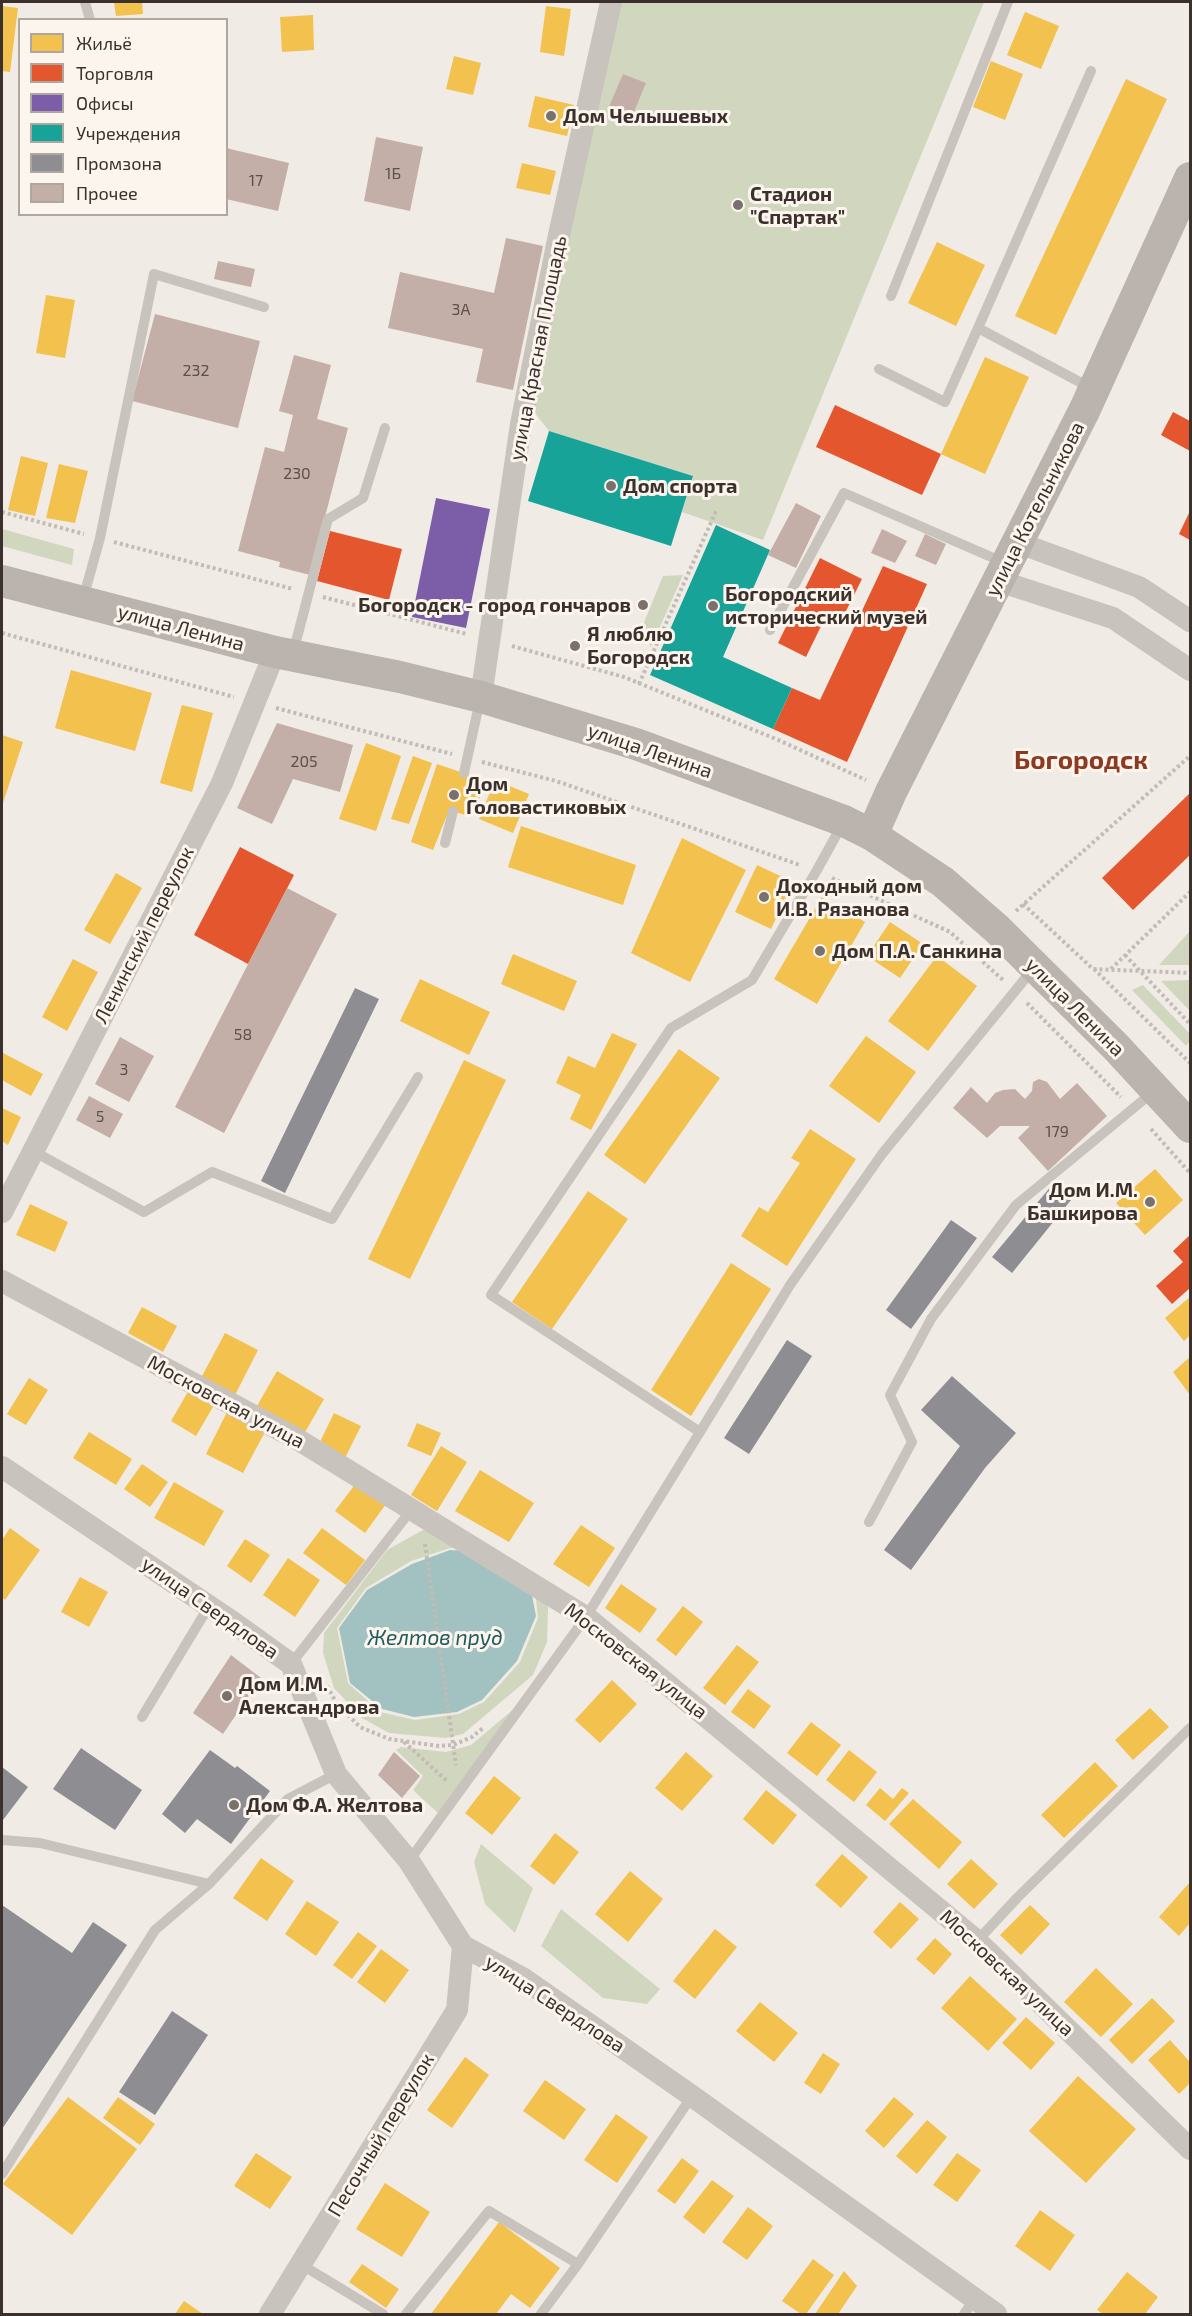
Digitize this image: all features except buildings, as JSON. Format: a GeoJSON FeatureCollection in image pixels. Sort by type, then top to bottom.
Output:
{"type":"FeatureCollection","features":[{"type":"Feature","properties":{"kind":"main road","name":"улица Котельникова"},"geometry":{"type":"LineString","coordinates":[[872,835],[891,792],[1009,563],[1094,389],[1191,178]]}},
{"type":"Feature","properties":{"kind":"main road","name":"улица Ленина"},"geometry":{"type":"LineString","coordinates":[[2,581],[284,655],[400,677],[481,697],[636,744],[844,820],[872,835],[943,882],[997,928],[1035,966],[1144,1099],[1191,1128]]}},
{"type":"Feature","properties":{"kind":"street","name":"улица Красная Площадь"},"geometry":{"type":"LineString","coordinates":[[481,697],[523,413],[559,235],[611,2]]}},
{"type":"Feature","properties":{"kind":"street"},"geometry":{"type":"LineString","coordinates":[[1009,563],[1139,587],[1191,621]]}},
{"type":"Feature","properties":{"kind":"street"},"geometry":{"type":"LineString","coordinates":[[1009,563],[1113,618],[1191,670]]}},
{"type":"Feature","properties":{"kind":"street","name":"Ленинский переулок"},"geometry":{"type":"LineString","coordinates":[[2,1212],[222,783],[255,702],[284,655]]}},
{"type":"Feature","properties":{"kind":"street","name":"Московская улица"},"geometry":{"type":"LineString","coordinates":[[2,1281],[297,1439],[586,1617],[977,1941],[1191,2150]]}},
{"type":"Feature","properties":{"kind":"street","name":"улица Свердлова"},"geometry":{"type":"LineString","coordinates":[[2,1467],[291,1664],[336,1774],[409,1861],[463,1946],[524,1978],[692,2096],[969,2306],[996,2314]]}},
{"type":"Feature","properties":{"kind":"street","name":"Песочный переулок"},"geometry":{"type":"LineString","coordinates":[[270,2314],[457,2010],[463,1946]]}},
{"type":"Feature","properties":{"kind":"lane"},"geometry":{"type":"LineString","coordinates":[[85,2],[89,18]]}},
{"type":"Feature","properties":{"kind":"lane"},"geometry":{"type":"LineString","coordinates":[[891,296],[1008,2]]}},
{"type":"Feature","properties":{"kind":"lane"},"geometry":{"type":"LineString","coordinates":[[879,369],[945,402],[1091,71]]}},
{"type":"Feature","properties":{"kind":"lane"},"geometry":{"type":"LineString","coordinates":[[82,602],[100,538],[154,274],[264,307]]}},
{"type":"Feature","properties":{"kind":"lane"},"geometry":{"type":"LineString","coordinates":[[978,328],[1094,389]]}},
{"type":"Feature","properties":{"kind":"lane"},"geometry":{"type":"LineString","coordinates":[[284,655],[307,593],[328,519],[363,498],[385,428]]}},
{"type":"Feature","properties":{"kind":"lane"},"geometry":{"type":"LineString","coordinates":[[770,630],[844,493],[1009,563]]}},
{"type":"Feature","properties":{"kind":"lane"},"geometry":{"type":"LineString","coordinates":[[464,773],[481,697]]}},
{"type":"Feature","properties":{"kind":"lane"},"geometry":{"type":"LineString","coordinates":[[445,843],[453,811]]}},
{"type":"Feature","properties":{"kind":"lane"},"geometry":{"type":"LineString","coordinates":[[700,1432],[491,1295],[671,1028],[752,980],[844,820]]}},
{"type":"Feature","properties":{"kind":"lane"},"geometry":{"type":"LineString","coordinates":[[409,1861],[586,1617],[790,1285],[882,1154],[1035,966]]}},
{"type":"Feature","properties":{"kind":"lane"},"geometry":{"type":"LineString","coordinates":[[33,1151],[144,1212],[212,1172],[332,1218],[418,1077]]}},
{"type":"Feature","properties":{"kind":"lane"},"geometry":{"type":"LineString","coordinates":[[869,1522],[912,1442],[890,1395],[931,1319],[1016,1205],[1144,1099]]}},
{"type":"Feature","properties":{"kind":"lane"},"geometry":{"type":"LineString","coordinates":[[291,1664],[415,1511]]}},
{"type":"Feature","properties":{"kind":"lane"},"geometry":{"type":"LineString","coordinates":[[142,1717],[208,1606]]}},
{"type":"Feature","properties":{"kind":"lane"},"geometry":{"type":"LineString","coordinates":[[977,1941],[1018,1897],[1191,1728]]}},
{"type":"Feature","properties":{"kind":"lane"},"geometry":{"type":"LineString","coordinates":[[2,2174],[155,1930],[209,1884],[288,1799],[336,1774]]}},
{"type":"Feature","properties":{"kind":"lane"},"geometry":{"type":"LineString","coordinates":[[2,1840],[40,1843],[209,1884]]}},
{"type":"Feature","properties":{"kind":"lane"},"geometry":{"type":"LineString","coordinates":[[541,2314],[578,2264],[692,2096]]}},
{"type":"Feature","properties":{"kind":"lane"},"geometry":{"type":"LineString","coordinates":[[406,2314],[489,2211],[578,2264]]}},
{"type":"Feature","properties":{"kind":"lane"},"geometry":{"type":"LineString","coordinates":[[302,2265],[383,2314]]}},
{"type":"Feature","properties":{"kind":"path"},"geometry":{"type":"LineString","coordinates":[[639,684],[717,509]]}},
{"type":"Feature","properties":{"kind":"path"},"geometry":{"type":"LineString","coordinates":[[2,512],[351,606],[488,639],[624,677],[776,739],[891,792]]}},
{"type":"Feature","properties":{"kind":"path"},"geometry":{"type":"LineString","coordinates":[[2,633],[556,781],[817,870],[950,932],[1015,992],[1144,1099],[1191,1173]]}},
{"type":"Feature","properties":{"kind":"path"},"geometry":{"type":"LineString","coordinates":[[997,928],[1191,756]]}},
{"type":"Feature","properties":{"kind":"path"},"geometry":{"type":"LineString","coordinates":[[1110,969],[1191,892]]}},
{"type":"Feature","properties":{"kind":"path"},"geometry":{"type":"LineString","coordinates":[[1023,904],[1191,1063]]}},
{"type":"Feature","properties":{"kind":"path"},"geometry":{"type":"LineString","coordinates":[[1125,955],[1191,1024]]}},
{"type":"Feature","properties":{"kind":"path"},"geometry":{"type":"LineString","coordinates":[[1093,969],[1191,973]]}},
{"type":"Feature","properties":{"kind":"path"},"geometry":{"type":"LineString","coordinates":[[426,1546],[460,1793]]}},
{"type":"Feature","properties":{"kind":"path"},"geometry":{"type":"LineString","coordinates":[[327,1684],[337,1704],[360,1727],[389,1739],[439,1746],[453,1745],[472,1737],[489,1723]]}},
{"type":"Feature","properties":{"kind":"path"},"geometry":{"type":"LineString","coordinates":[[403,1741],[460,1793]]}},
{"type":"Feature","properties":{"kind":"green space","name":"Стадион \"Спартак\""},"geometry":{"type":"Polygon","coordinates":[[[621,2],[984,2],[763,540],[682,512],[693,476],[549,431],[531,408],[621,2]]]}},
{"type":"Feature","properties":{"kind":"green space"},"geometry":{"type":"Polygon","coordinates":[[[2,529],[74,549],[72,565],[2,546],[2,529]]]}},
{"type":"Feature","properties":{"kind":"green space"},"geometry":{"type":"Polygon","coordinates":[[[683,575],[651,647],[641,630],[663,576],[683,575]]]}},
{"type":"Feature","properties":{"kind":"green space"},"geometry":{"type":"Polygon","coordinates":[[[1190,931],[1190,965],[1159,965],[1190,931]]]}},
{"type":"Feature","properties":{"kind":"green space"},"geometry":{"type":"Polygon","coordinates":[[[1190,980],[1190,1011],[1161,981],[1190,980]]]}},
{"type":"Feature","properties":{"kind":"green space"},"geometry":{"type":"Polygon","coordinates":[[[1143,985],[1190,1034],[1190,1041],[1186,1046],[1132,990],[1143,985]]]}},
{"type":"Feature","properties":{"kind":"green space"},"geometry":{"type":"Polygon","coordinates":[[[430,1526],[462,1548],[450,1548],[411,1561],[366,1588],[337,1628],[348,1683],[380,1712],[415,1720],[459,1714],[484,1702],[520,1662],[538,1618],[535,1590],[545,1597],[548,1608],[547,1642],[533,1675],[463,1734],[445,1738],[389,1733],[362,1718],[334,1688],[323,1653],[324,1633],[387,1550],[430,1526]]]}},
{"type":"Feature","properties":{"kind":"green space"},"geometry":{"type":"Polygon","coordinates":[[[515,1708],[440,1815],[413,1790],[423,1776],[396,1750],[401,1747],[446,1752],[471,1745],[515,1708]]]}},
{"type":"Feature","properties":{"kind":"green space"},"geometry":{"type":"Polygon","coordinates":[[[481,1844],[533,1888],[515,1933],[485,1904],[474,1862],[481,1844]]]}},
{"type":"Feature","properties":{"kind":"green space"},"geometry":{"type":"Polygon","coordinates":[[[561,1909],[660,1989],[647,2004],[603,1998],[541,1946],[561,1909]]]}},
{"type":"Feature","properties":{"kind":"water","name":"Желтов пруд"},"geometry":{"type":"Polygon","coordinates":[[[450,1550],[466,1551],[531,1590],[536,1616],[517,1661],[482,1700],[457,1712],[414,1717],[382,1709],[350,1683],[339,1628],[367,1590],[412,1564],[450,1550]]]}},
{"type":"Feature","properties":{"kind":"place","name":"Дом Челышевых"},"geometry":{"type":"Point","coordinates":[551,116]}},
{"type":"Feature","properties":{"kind":"place","name":"Стадион \"Спартак\""},"geometry":{"type":"Point","coordinates":[738,205]}},
{"type":"Feature","properties":{"kind":"place","name":"Дом спорта"},"geometry":{"type":"Point","coordinates":[611,486]}},
{"type":"Feature","properties":{"kind":"place","name":"Богородск - город гончаров"},"geometry":{"type":"Point","coordinates":[643,605]}},
{"type":"Feature","properties":{"kind":"place","name":"Богородский исторический музей"},"geometry":{"type":"Point","coordinates":[713,606]}},
{"type":"Feature","properties":{"kind":"place","name":"Я люблю Богородск"},"geometry":{"type":"Point","coordinates":[575,646]}},
{"type":"Feature","properties":{"kind":"place","name":"Дом Головастиковых"},"geometry":{"type":"Point","coordinates":[454,795]}},
{"type":"Feature","properties":{"kind":"place","name":"Доходный дом И.В. Рязанова"},"geometry":{"type":"Point","coordinates":[764,897]}},
{"type":"Feature","properties":{"kind":"place","name":"Дом П.А. Санкина"},"geometry":{"type":"Point","coordinates":[820,951]}},
{"type":"Feature","properties":{"kind":"place","name":"Дом И.М. Башкирова"},"geometry":{"type":"Point","coordinates":[1150,1202]}},
{"type":"Feature","properties":{"kind":"place","name":"Дом И.М. Александрова"},"geometry":{"type":"Point","coordinates":[227,1696]}},
{"type":"Feature","properties":{"kind":"place","name":"Дом Ф.А. Желтова"},"geometry":{"type":"Point","coordinates":[234,1805]}},
{"type":"Feature","properties":{"kind":"district","name":"Богородск"},"geometry":{"type":"Point","coordinates":[1081,760]}}]}
